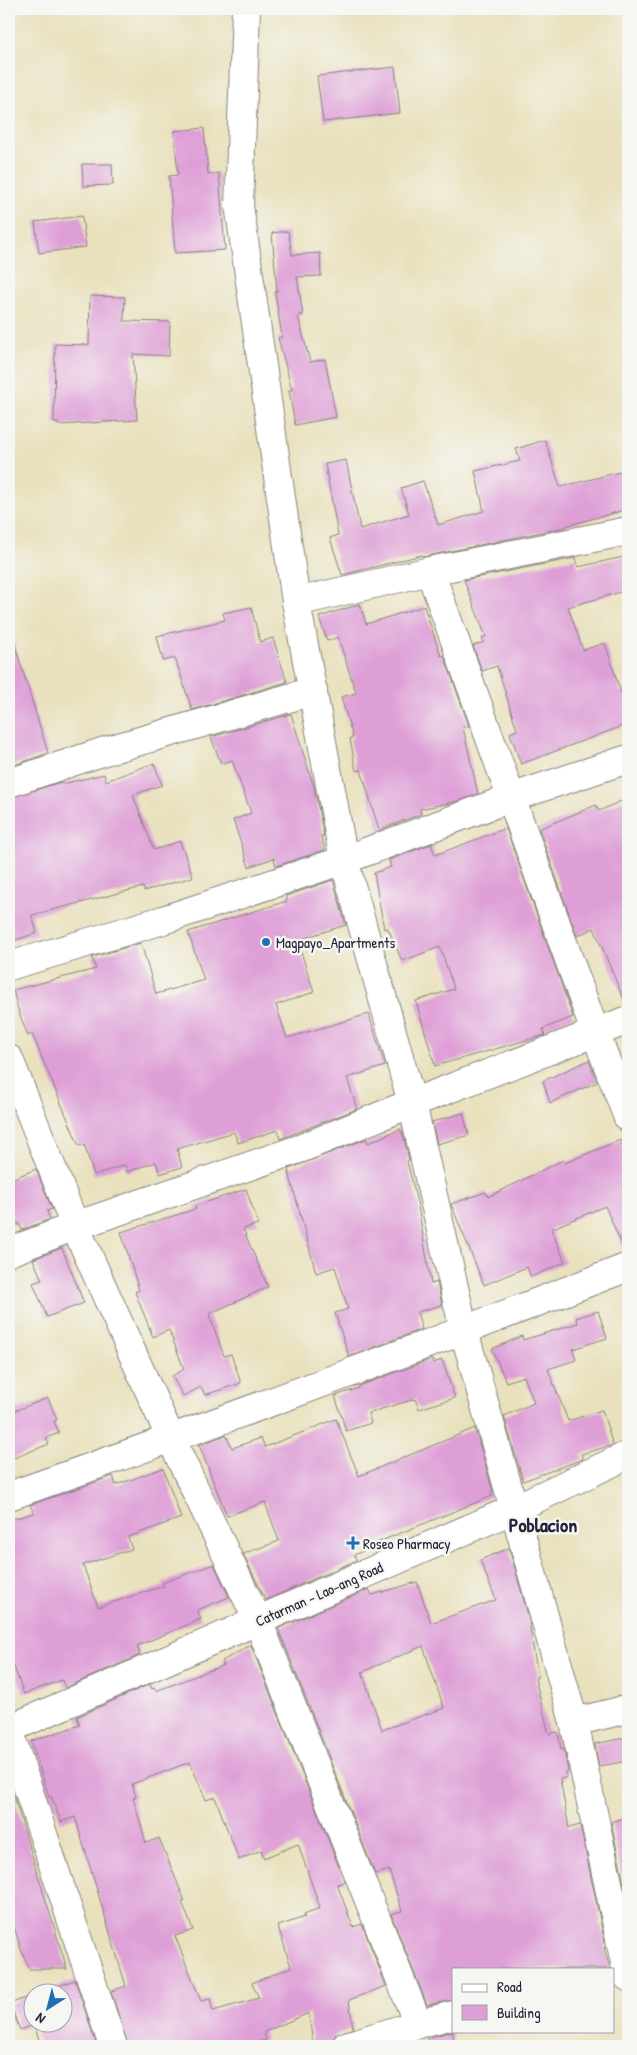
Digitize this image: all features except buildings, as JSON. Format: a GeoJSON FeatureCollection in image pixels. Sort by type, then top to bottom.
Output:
{"type":"FeatureCollection","features":[{"type":"Feature","properties":{"kind":"street"},"geometry":{"type":"LineString","coordinates":[[246,9],[239,205],[296,602],[344,860],[412,1103],[464,1331],[574,1722],[624,1975]]}},
{"type":"Feature","properties":{"kind":"street"},"geometry":{"type":"LineString","coordinates":[[296,602],[430,571],[628,531]]}},
{"type":"Feature","properties":{"kind":"street"},"geometry":{"type":"LineString","coordinates":[[430,571],[595,1032],[628,1118]]}},
{"type":"Feature","properties":{"kind":"street"},"geometry":{"type":"LineString","coordinates":[[9,784],[105,751],[312,691]]}},
{"type":"Feature","properties":{"kind":"street"},"geometry":{"type":"LineString","coordinates":[[9,966],[162,920],[344,860],[512,797],[628,758]]}},
{"type":"Feature","properties":{"kind":"street"},"geometry":{"type":"LineString","coordinates":[[9,1252],[75,1226],[302,1148],[412,1103],[628,1020]]}},
{"type":"Feature","properties":{"kind":"street"},"geometry":{"type":"LineString","coordinates":[[9,1059],[75,1226],[171,1440],[258,1620],[418,2024]]}},
{"type":"Feature","properties":{"kind":"street"},"geometry":{"type":"LineString","coordinates":[[9,1496],[171,1440],[464,1331],[628,1267]]}},
{"type":"Feature","properties":{"kind":"street","name":"Catarman - Lao-ang Road"},"geometry":{"type":"LineString","coordinates":[[9,1730],[514,1509],[628,1455]]}},
{"type":"Feature","properties":{"kind":"street"},"geometry":{"type":"LineString","coordinates":[[574,1722],[628,1709]]}},
{"type":"Feature","properties":{"kind":"street"},"geometry":{"type":"LineString","coordinates":[[9,1730],[114,2046]]}},
{"type":"Feature","properties":{"kind":"street"},"geometry":{"type":"LineString","coordinates":[[346,2046],[452,2015]]}},
{"type":"Feature","properties":{"kind":"place","name":"Magpayo_Apartments"},"geometry":{"type":"Point","coordinates":[266,942]}},
{"type":"Feature","properties":{"kind":"place","name":"Roseo Pharmacy"},"geometry":{"type":"Point","coordinates":[353,1543]}},
{"type":"Feature","properties":{"kind":"district","name":"Poblacion"},"geometry":{"type":"Point","coordinates":[543,1524]}}]}
